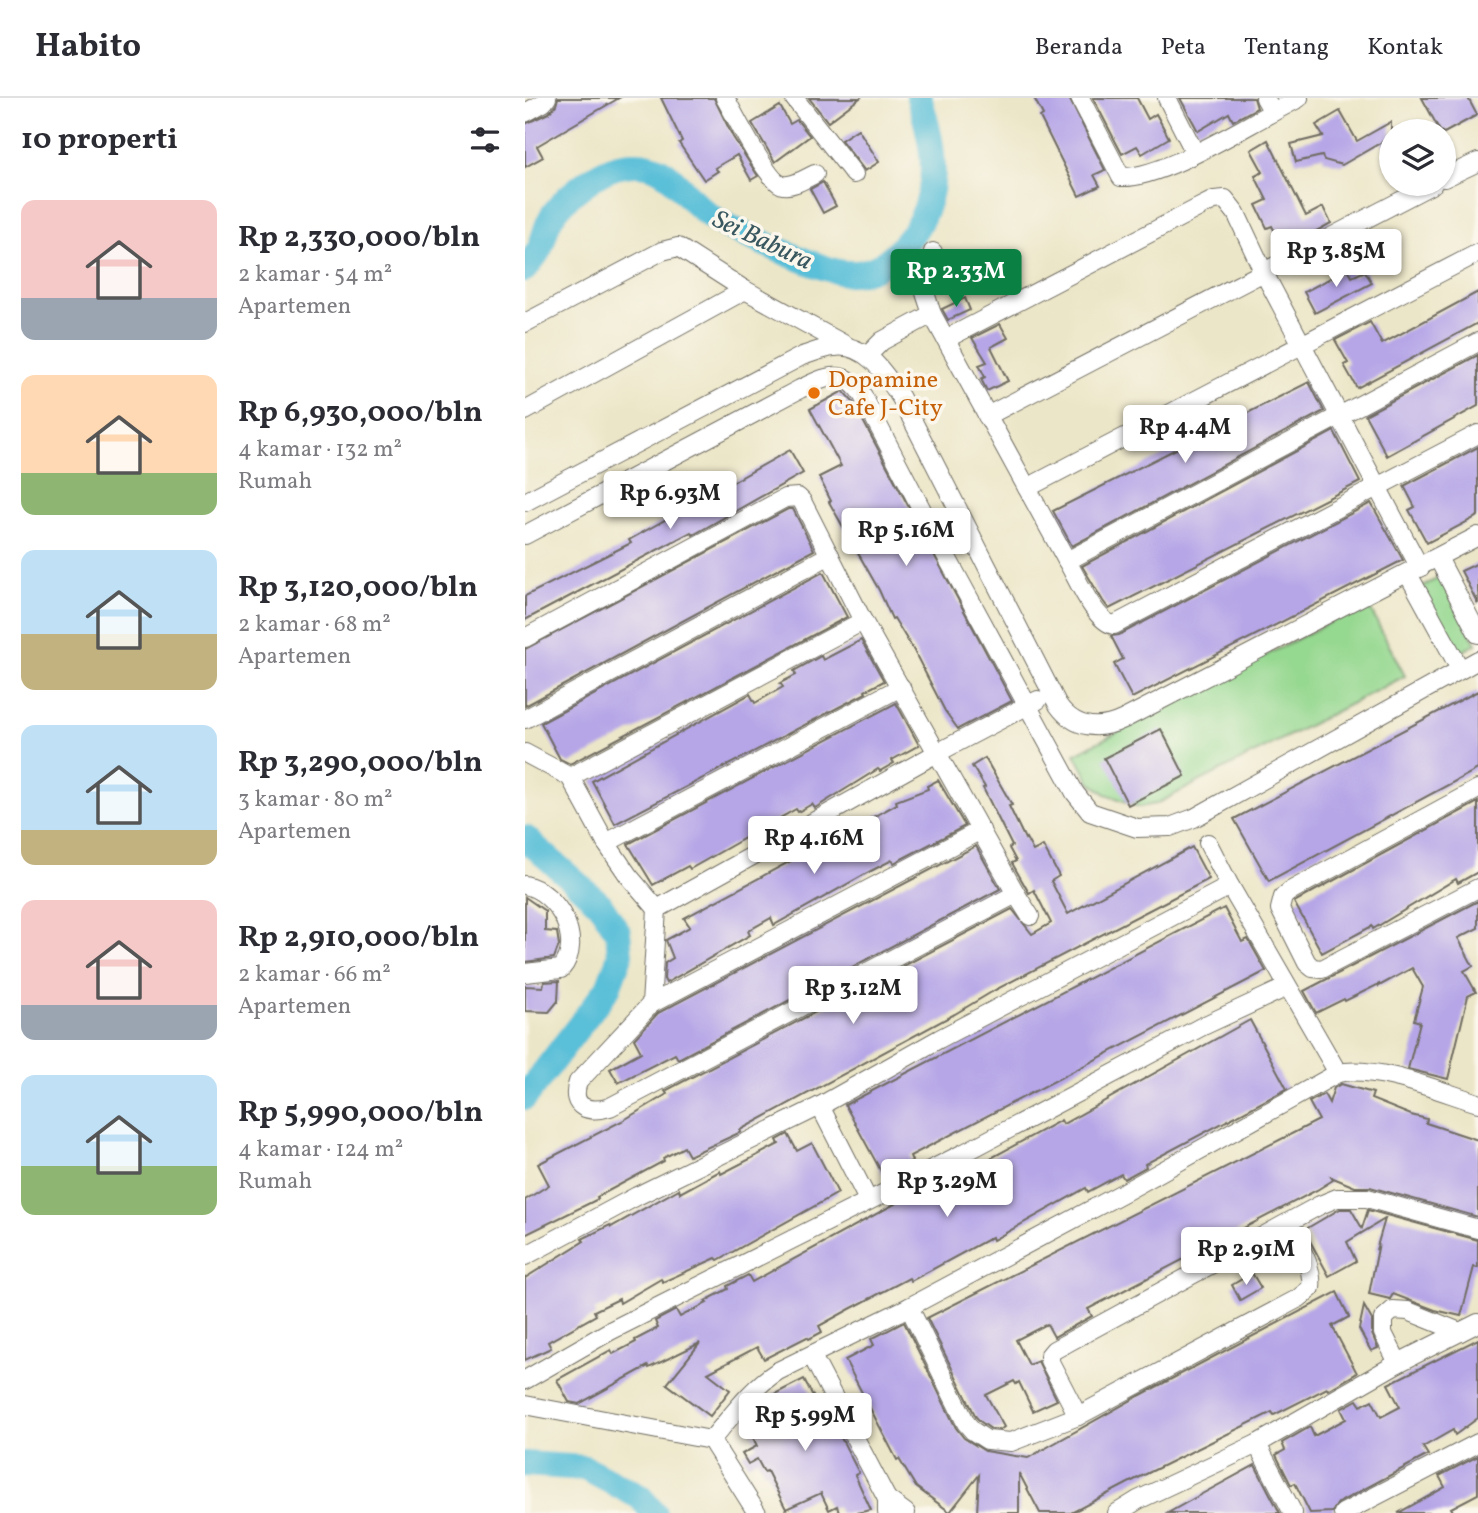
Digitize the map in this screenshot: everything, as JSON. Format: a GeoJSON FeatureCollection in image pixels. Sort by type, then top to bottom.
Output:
{"type":"FeatureCollection","features":[{"type":"Feature","properties":{"kind":"street"},"geometry":{"type":"LineString","coordinates":[[525,113],[547,98]]}},
{"type":"Feature","properties":{"kind":"street"},"geometry":{"type":"LineString","coordinates":[[725,98],[755,154],[778,184],[787,186],[815,174]]}},
{"type":"Feature","properties":{"kind":"street"},"geometry":{"type":"LineString","coordinates":[[794,98],[854,174]]}},
{"type":"Feature","properties":{"kind":"street"},"geometry":{"type":"LineString","coordinates":[[1080,98],[1121,177],[1133,178],[1157,171],[1195,153],[1269,105],[1299,98]]}},
{"type":"Feature","properties":{"kind":"street"},"geometry":{"type":"LineString","coordinates":[[1167,98],[1195,153]]}},
{"type":"Feature","properties":{"kind":"street"},"geometry":{"type":"LineString","coordinates":[[1456,172],[1478,162]]}},
{"type":"Feature","properties":{"kind":"street"},"geometry":{"type":"LineString","coordinates":[[987,416],[1410,196]]}},
{"type":"Feature","properties":{"kind":"street"},"geometry":{"type":"LineString","coordinates":[[525,535],[810,384],[833,377],[844,377],[855,384],[863,396],[1075,793],[1090,812],[1137,828],[1170,827],[1194,817],[1472,666],[1414,571],[1377,486],[1264,273],[1231,204],[1225,199],[1213,200],[946,339]]}},
{"type":"Feature","properties":{"kind":"street"},"geometry":{"type":"LineString","coordinates":[[525,323],[662,251],[678,247],[745,290],[860,352],[885,374],[901,398],[1051,692],[1073,722],[1097,727],[1111,725],[1478,537]]}},
{"type":"Feature","properties":{"kind":"street"},"geometry":{"type":"LineString","coordinates":[[933,253],[925,293],[932,314],[1103,628],[1120,622],[1478,434]]}},
{"type":"Feature","properties":{"kind":"street"},"geometry":{"type":"LineString","coordinates":[[1027,488],[1478,253]]}},
{"type":"Feature","properties":{"kind":"street"},"geometry":{"type":"LineString","coordinates":[[525,411],[745,290]]}},
{"type":"Feature","properties":{"kind":"street"},"geometry":{"type":"LineString","coordinates":[[525,502],[802,356],[836,346],[860,352],[932,314]]}},
{"type":"Feature","properties":{"kind":"street"},"geometry":{"type":"LineString","coordinates":[[1067,561],[1478,342]]}},
{"type":"Feature","properties":{"kind":"street"},"geometry":{"type":"LineString","coordinates":[[643,441],[657,465]]}},
{"type":"Feature","properties":{"kind":"street"},"geometry":{"type":"LineString","coordinates":[[525,638],[793,496],[802,501],[863,621],[1030,916]]}},
{"type":"Feature","properties":{"kind":"street"},"geometry":{"type":"LineString","coordinates":[[937,539],[965,523]]}},
{"type":"Feature","properties":{"kind":"street"},"geometry":{"type":"LineString","coordinates":[[525,719],[830,555]]}},
{"type":"Feature","properties":{"kind":"street"},"geometry":{"type":"LineString","coordinates":[[1438,558],[1478,634]]}},
{"type":"Feature","properties":{"kind":"street"},"geometry":{"type":"LineString","coordinates":[[570,777],[863,621]]}},
{"type":"Feature","properties":{"kind":"street"},"geometry":{"type":"LineString","coordinates":[[606,843],[901,687]]}},
{"type":"Feature","properties":{"kind":"street"},"geometry":{"type":"LineString","coordinates":[[657,909],[1051,692]]}},
{"type":"Feature","properties":{"kind":"street"},"geometry":{"type":"LineString","coordinates":[[525,753],[570,777],[606,843],[628,875],[657,909],[651,1004]]}},
{"type":"Feature","properties":{"kind":"street"},"geometry":{"type":"LineString","coordinates":[[1478,789],[1290,891],[1283,897],[1280,909],[1307,963],[1322,969],[1478,888]]}},
{"type":"Feature","properties":{"kind":"street"},"geometry":{"type":"LineString","coordinates":[[981,830],[651,1004],[578,1082],[575,1091],[579,1105],[595,1111],[611,1107],[1016,894]]}},
{"type":"Feature","properties":{"kind":"street"},"geometry":{"type":"LineString","coordinates":[[1208,843],[1338,1073]]}},
{"type":"Feature","properties":{"kind":"street"},"geometry":{"type":"LineString","coordinates":[[525,886],[548,896],[554,903],[565,919],[570,940],[569,959],[561,970],[525,973]]}},
{"type":"Feature","properties":{"kind":"street"},"geometry":{"type":"LineString","coordinates":[[525,1256],[637,1196],[820,1105],[939,1039],[1230,886]]}},
{"type":"Feature","properties":{"kind":"street"},"geometry":{"type":"LineString","coordinates":[[525,1380],[610,1331],[964,1153],[1201,1027],[1287,987]]}},
{"type":"Feature","properties":{"kind":"street"},"geometry":{"type":"LineString","coordinates":[[711,1440],[765,1379],[909,1307],[1128,1190],[1338,1073],[1360,1071],[1384,1075],[1477,1100]]}},
{"type":"Feature","properties":{"kind":"street"},"geometry":{"type":"LineString","coordinates":[[820,1105],[868,1200]]}},
{"type":"Feature","properties":{"kind":"street"},"geometry":{"type":"LineString","coordinates":[[1077,1416],[1049,1360],[1054,1350],[1320,1205],[1351,1196],[1367,1198],[1478,1229]]}},
{"type":"Feature","properties":{"kind":"street"},"geometry":{"type":"LineString","coordinates":[[909,1307],[966,1423],[981,1436],[996,1442],[1011,1442],[1077,1416],[1299,1298],[1311,1288],[1312,1281],[1310,1269],[1288,1223]]}},
{"type":"Feature","properties":{"kind":"street"},"geometry":{"type":"LineString","coordinates":[[1398,1363],[1382,1326],[1383,1319],[1394,1310],[1408,1311],[1460,1332]]}},
{"type":"Feature","properties":{"kind":"street"},"geometry":{"type":"LineString","coordinates":[[1117,1513],[1138,1500],[1257,1444],[1398,1363],[1478,1323]]}},
{"type":"Feature","properties":{"kind":"street"},"geometry":{"type":"LineString","coordinates":[[812,1356],[887,1506],[906,1513]]}},
{"type":"Feature","properties":{"kind":"street"},"geometry":{"type":"LineString","coordinates":[[525,1405],[711,1440],[757,1513]]}},
{"type":"Feature","properties":{"kind":"street"},"geometry":{"type":"LineString","coordinates":[[1343,1513],[1478,1443]]}},
{"type":"Feature","properties":{"kind":"street"},"geometry":{"type":"LineString","coordinates":[[1257,1444],[1293,1513]]}},
{"type":"Feature","properties":{"kind":"green space"},"geometry":{"type":"Polygon","coordinates":[[[1440,577],[1476,644],[1456,655],[1420,588],[1440,577]]]}},
{"type":"Feature","properties":{"kind":"green space"},"geometry":{"type":"Polygon","coordinates":[[[1367,603],[1405,676],[1156,804],[1139,807],[1106,794],[1090,782],[1075,754],[1367,603]]]}},
{"type":"Feature","properties":{"kind":"building"},"geometry":{"type":"Polygon","coordinates":[[[558,98],[619,98],[537,146],[543,157],[525,167],[525,124],[549,113],[558,98]]]}},
{"type":"Feature","properties":{"kind":"building"},"geometry":{"type":"Polygon","coordinates":[[[661,98],[714,98],[733,137],[758,176],[751,180],[737,155],[715,168],[718,171],[704,180],[679,143],[682,141],[661,98]]]}},
{"type":"Feature","properties":{"kind":"building"},"geometry":{"type":"Polygon","coordinates":[[[809,98],[860,98],[828,122],[809,98]]]}},
{"type":"Feature","properties":{"kind":"building"},"geometry":{"type":"Polygon","coordinates":[[[1034,98],[1069,98],[1105,170],[1094,175],[1100,186],[1079,196],[1040,117],[1043,115],[1034,98]]]}},
{"type":"Feature","properties":{"kind":"building"},"geometry":{"type":"Polygon","coordinates":[[[1093,98],[1137,98],[1148,119],[1156,114],[1169,138],[1142,154],[1137,146],[1122,154],[1093,98]]]}},
{"type":"Feature","properties":{"kind":"building"},"geometry":{"type":"Polygon","coordinates":[[[1180,98],[1254,98],[1257,108],[1233,121],[1229,113],[1198,131],[1180,98]]]}},
{"type":"Feature","properties":{"kind":"building"},"geometry":{"type":"Polygon","coordinates":[[[1422,98],[1468,98],[1477,115],[1456,126],[1456,119],[1433,119],[1422,98]]]}},
{"type":"Feature","properties":{"kind":"building"},"geometry":{"type":"Polygon","coordinates":[[[780,106],[790,124],[797,120],[810,136],[775,162],[752,123],[780,106]]]}},
{"type":"Feature","properties":{"kind":"building"},"geometry":{"type":"Polygon","coordinates":[[[1340,111],[1357,141],[1379,129],[1379,144],[1342,165],[1324,160],[1322,156],[1296,162],[1291,144],[1323,136],[1316,125],[1340,111]]]}},
{"type":"Feature","properties":{"kind":"building"},"geometry":{"type":"Polygon","coordinates":[[[858,129],[879,162],[865,171],[841,140],[858,129]]]}},
{"type":"Feature","properties":{"kind":"building"},"geometry":{"type":"Polygon","coordinates":[[[1268,140],[1306,216],[1323,207],[1331,223],[1284,249],[1272,226],[1267,228],[1256,205],[1267,200],[1255,176],[1263,172],[1251,150],[1268,140]]]}},
{"type":"Feature","properties":{"kind":"building"},"geometry":{"type":"Polygon","coordinates":[[[823,182],[836,206],[823,213],[810,189],[823,182]]]}},
{"type":"Feature","properties":{"kind":"building"},"geometry":{"type":"Polygon","coordinates":[[[1348,269],[1352,277],[1365,271],[1372,283],[1315,313],[1304,292],[1348,269]]]}},
{"type":"Feature","properties":{"kind":"building"},"geometry":{"type":"Polygon","coordinates":[[[1478,292],[1478,323],[1357,388],[1344,365],[1348,363],[1335,340],[1370,322],[1382,344],[1478,292]]]}},
{"type":"Feature","properties":{"kind":"building"},"geometry":{"type":"Polygon","coordinates":[[[965,298],[970,310],[948,320],[942,309],[965,298]]]}},
{"type":"Feature","properties":{"kind":"building"},"geometry":{"type":"Polygon","coordinates":[[[1000,324],[1008,338],[991,347],[1008,381],[987,391],[981,379],[985,377],[979,365],[987,362],[972,338],[1000,324]]]}},
{"type":"Feature","properties":{"kind":"building"},"geometry":{"type":"Polygon","coordinates":[[[1478,355],[1478,406],[1387,456],[1365,415],[1478,355]]]}},
{"type":"Feature","properties":{"kind":"building"},"geometry":{"type":"Polygon","coordinates":[[[1309,382],[1324,411],[1072,546],[1053,511],[1309,382]]]}},
{"type":"Feature","properties":{"kind":"building"},"geometry":{"type":"Polygon","coordinates":[[[843,391],[853,402],[1012,701],[958,729],[945,711],[914,651],[894,618],[892,619],[879,590],[829,502],[831,501],[819,477],[841,466],[810,409],[843,391]]]}},
{"type":"Feature","properties":{"kind":"building"},"geometry":{"type":"Polygon","coordinates":[[[1334,431],[1360,482],[1109,609],[1082,566],[1334,431]]]}},
{"type":"Feature","properties":{"kind":"building"},"geometry":{"type":"Polygon","coordinates":[[[1478,447],[1478,516],[1427,543],[1409,510],[1415,507],[1404,486],[1478,447]]]}},
{"type":"Feature","properties":{"kind":"building"},"geometry":{"type":"Polygon","coordinates":[[[790,450],[803,473],[693,535],[691,532],[525,620],[525,596],[631,543],[629,540],[790,450]]]}},
{"type":"Feature","properties":{"kind":"building"},"geometry":{"type":"Polygon","coordinates":[[[1371,503],[1403,560],[1132,698],[1114,664],[1123,659],[1111,636],[1119,635],[1371,503]]]}},
{"type":"Feature","properties":{"kind":"building"},"geometry":{"type":"Polygon","coordinates":[[[788,509],[793,509],[814,550],[525,706],[525,649],[788,509]]]}},
{"type":"Feature","properties":{"kind":"building"},"geometry":{"type":"Polygon","coordinates":[[[1478,563],[1478,604],[1461,571],[1478,563]]]}},
{"type":"Feature","properties":{"kind":"building"},"geometry":{"type":"Polygon","coordinates":[[[823,572],[847,617],[570,764],[560,759],[541,723],[823,572]]]}},
{"type":"Feature","properties":{"kind":"building"},"geometry":{"type":"Polygon","coordinates":[[[861,640],[884,681],[865,691],[866,693],[615,824],[592,781],[750,694],[755,703],[783,687],[780,683],[796,675],[794,671],[821,656],[823,660],[861,640]]]}},
{"type":"Feature","properties":{"kind":"building"},"geometry":{"type":"Polygon","coordinates":[[[1478,691],[1478,769],[1269,881],[1234,819],[1478,691]]]}},
{"type":"Feature","properties":{"kind":"building"},"geometry":{"type":"Polygon","coordinates":[[[896,703],[919,745],[892,760],[894,763],[880,771],[878,769],[815,808],[812,804],[798,812],[796,809],[690,869],[688,866],[653,885],[628,844],[896,703]]]}},
{"type":"Feature","properties":{"kind":"building"},"geometry":{"type":"Polygon","coordinates":[[[1161,729],[1185,776],[1128,805],[1104,758],[1161,729]]]}},
{"type":"Feature","properties":{"kind":"building"},"geometry":{"type":"Polygon","coordinates":[[[985,758],[1012,805],[1009,806],[1025,839],[1033,851],[1043,846],[1059,876],[1051,881],[1068,914],[1192,847],[1209,879],[995,990],[740,1130],[741,1132],[689,1156],[684,1147],[663,1158],[664,1161],[597,1197],[598,1199],[525,1235],[525,1200],[549,1185],[538,1164],[624,1120],[667,1094],[665,1091],[1012,909],[1032,934],[1051,923],[1034,890],[1029,893],[1012,863],[1016,861],[1009,848],[1012,846],[983,788],[985,787],[972,766],[985,758]]]}},
{"type":"Feature","properties":{"kind":"building"},"geometry":{"type":"Polygon","coordinates":[[[938,780],[965,826],[894,863],[892,860],[774,925],[771,918],[748,931],[750,935],[666,983],[665,963],[673,958],[666,940],[690,927],[684,918],[897,804],[896,801],[928,789],[927,786],[938,780]]]}},
{"type":"Feature","properties":{"kind":"building"},"geometry":{"type":"Polygon","coordinates":[[[1478,802],[1478,872],[1458,883],[1456,879],[1373,929],[1372,926],[1322,953],[1294,902],[1478,802]]]}},
{"type":"Feature","properties":{"kind":"building"},"geometry":{"type":"Polygon","coordinates":[[[976,846],[1000,889],[678,1059],[675,1054],[618,1083],[610,1069],[641,1052],[634,1039],[658,1013],[976,846]]]}},
{"type":"Feature","properties":{"kind":"building"},"geometry":{"type":"Polygon","coordinates":[[[525,897],[545,911],[545,931],[557,932],[559,945],[554,958],[525,962],[525,897]]]}},
{"type":"Feature","properties":{"kind":"building"},"geometry":{"type":"Polygon","coordinates":[[[1478,901],[1478,928],[1458,938],[1473,966],[1464,971],[1476,992],[1468,996],[1448,1079],[1408,1069],[1420,1022],[1414,1020],[1423,987],[1412,968],[1379,986],[1316,1013],[1304,991],[1478,901]]]}},
{"type":"Feature","properties":{"kind":"building"},"geometry":{"type":"Polygon","coordinates":[[[1224,908],[1242,942],[1248,939],[1266,971],[910,1156],[912,1161],[883,1175],[845,1105],[1224,908]]]}},
{"type":"Feature","properties":{"kind":"building"},"geometry":{"type":"Polygon","coordinates":[[[559,981],[558,1001],[549,1012],[525,1011],[525,986],[543,987],[544,982],[559,981]]]}},
{"type":"Feature","properties":{"kind":"building"},"geometry":{"type":"Polygon","coordinates":[[[1250,1020],[1287,1089],[1145,1164],[1146,1167],[1124,1179],[1121,1174],[1088,1192],[1086,1188],[993,1240],[992,1237],[911,1281],[909,1278],[819,1326],[822,1332],[809,1339],[807,1337],[764,1359],[757,1347],[708,1373],[730,1390],[710,1416],[667,1384],[700,1343],[649,1368],[648,1366],[579,1404],[569,1402],[557,1380],[611,1350],[613,1354],[636,1342],[635,1340],[658,1328],[655,1321],[676,1310],[680,1317],[707,1303],[705,1301],[748,1275],[752,1282],[964,1166],[968,1164],[971,1169],[1061,1120],[1063,1124],[1250,1020]]]}},
{"type":"Feature","properties":{"kind":"building"},"geometry":{"type":"Polygon","coordinates":[[[1341,1084],[1373,1093],[1371,1099],[1427,1119],[1426,1123],[1478,1140],[1478,1217],[1370,1187],[1355,1187],[1331,1177],[1333,1180],[1317,1190],[1088,1309],[1092,1316],[1054,1337],[1047,1324],[1016,1340],[1029,1365],[1038,1361],[1057,1400],[1033,1411],[1019,1382],[1016,1384],[1014,1381],[986,1395],[1004,1427],[1000,1430],[991,1429],[976,1417],[927,1318],[1319,1120],[1309,1102],[1324,1094],[1329,1103],[1334,1088],[1341,1084]]]}},
{"type":"Feature","properties":{"kind":"building"},"geometry":{"type":"Polygon","coordinates":[[[788,1134],[797,1151],[812,1143],[838,1193],[718,1260],[716,1258],[663,1282],[661,1279],[620,1303],[619,1299],[594,1311],[596,1315],[548,1342],[551,1348],[525,1360],[525,1278],[584,1241],[582,1239],[610,1225],[611,1227],[679,1189],[680,1193],[720,1171],[721,1174],[779,1144],[777,1140],[788,1134]]]}},
{"type":"Feature","properties":{"kind":"building"},"geometry":{"type":"Polygon","coordinates":[[[1340,1209],[1351,1209],[1362,1228],[1368,1210],[1478,1240],[1478,1268],[1474,1267],[1461,1316],[1435,1310],[1393,1294],[1390,1299],[1369,1294],[1378,1248],[1376,1250],[1385,1219],[1347,1242],[1356,1261],[1329,1276],[1304,1230],[1340,1209]]]}},
{"type":"Feature","properties":{"kind":"building"},"geometry":{"type":"Polygon","coordinates":[[[1252,1273],[1261,1288],[1240,1300],[1232,1285],[1252,1273]]]}},
{"type":"Feature","properties":{"kind":"building"},"geometry":{"type":"Polygon","coordinates":[[[1337,1292],[1349,1317],[1332,1326],[1357,1373],[1328,1390],[1327,1388],[1274,1415],[1272,1412],[1071,1513],[1040,1513],[1019,1473],[1019,1513],[977,1513],[979,1475],[950,1512],[916,1487],[899,1459],[897,1460],[845,1360],[874,1345],[871,1339],[904,1322],[956,1428],[964,1438],[985,1451],[1028,1458],[1337,1292]]]}},
{"type":"Feature","properties":{"kind":"building"},"geometry":{"type":"Polygon","coordinates":[[[1364,1306],[1372,1320],[1372,1334],[1378,1348],[1371,1351],[1359,1329],[1364,1306]]]}},
{"type":"Feature","properties":{"kind":"building"},"geometry":{"type":"Polygon","coordinates":[[[1478,1339],[1478,1418],[1455,1435],[1453,1430],[1423,1447],[1428,1455],[1338,1503],[1332,1512],[1310,1513],[1295,1483],[1291,1485],[1276,1455],[1285,1450],[1282,1443],[1310,1427],[1314,1436],[1346,1419],[1341,1409],[1357,1400],[1361,1406],[1372,1400],[1381,1417],[1400,1407],[1388,1384],[1478,1339]]]}},
{"type":"Feature","properties":{"kind":"building"},"geometry":{"type":"Polygon","coordinates":[[[804,1379],[827,1423],[832,1420],[859,1473],[855,1475],[871,1510],[839,1513],[837,1506],[829,1510],[821,1493],[786,1509],[767,1471],[764,1472],[757,1459],[748,1464],[742,1454],[757,1446],[745,1420],[772,1407],[767,1398],[804,1379]]]}},
{"type":"Feature","properties":{"kind":"building"},"geometry":{"type":"Polygon","coordinates":[[[1478,1456],[1478,1494],[1451,1508],[1454,1513],[1398,1513],[1445,1487],[1439,1476],[1478,1456]]]}},
{"type":"Feature","properties":{"kind":"building"},"geometry":{"type":"Polygon","coordinates":[[[1255,1465],[1280,1513],[1168,1513],[1200,1495],[1255,1465]]]}},
{"type":"Feature","properties":{"kind":"waterway","name":"Sei Babura"},"geometry":{"type":"LineString","coordinates":[[525,269],[539,251],[551,217],[567,198],[585,183],[614,167],[639,164],[652,166],[663,172],[710,216],[778,249],[836,271],[855,273],[875,268],[898,251],[913,234],[929,197],[933,159],[919,98]]}},
{"type":"Feature","properties":{"kind":"waterway","name":"Sei Babura"},"geometry":{"type":"LineString","coordinates":[[525,838],[600,904],[618,932],[620,956],[608,988],[525,1097]]}},
{"type":"Feature","properties":{"kind":"waterway","name":"Sei Babura"},"geometry":{"type":"LineString","coordinates":[[525,1464],[585,1468],[640,1497],[654,1513]]}},
{"type":"Feature","properties":{"kind":"place","name":"Dopamine Cafe J-City"},"geometry":{"type":"Point","coordinates":[814,393]}}]}
